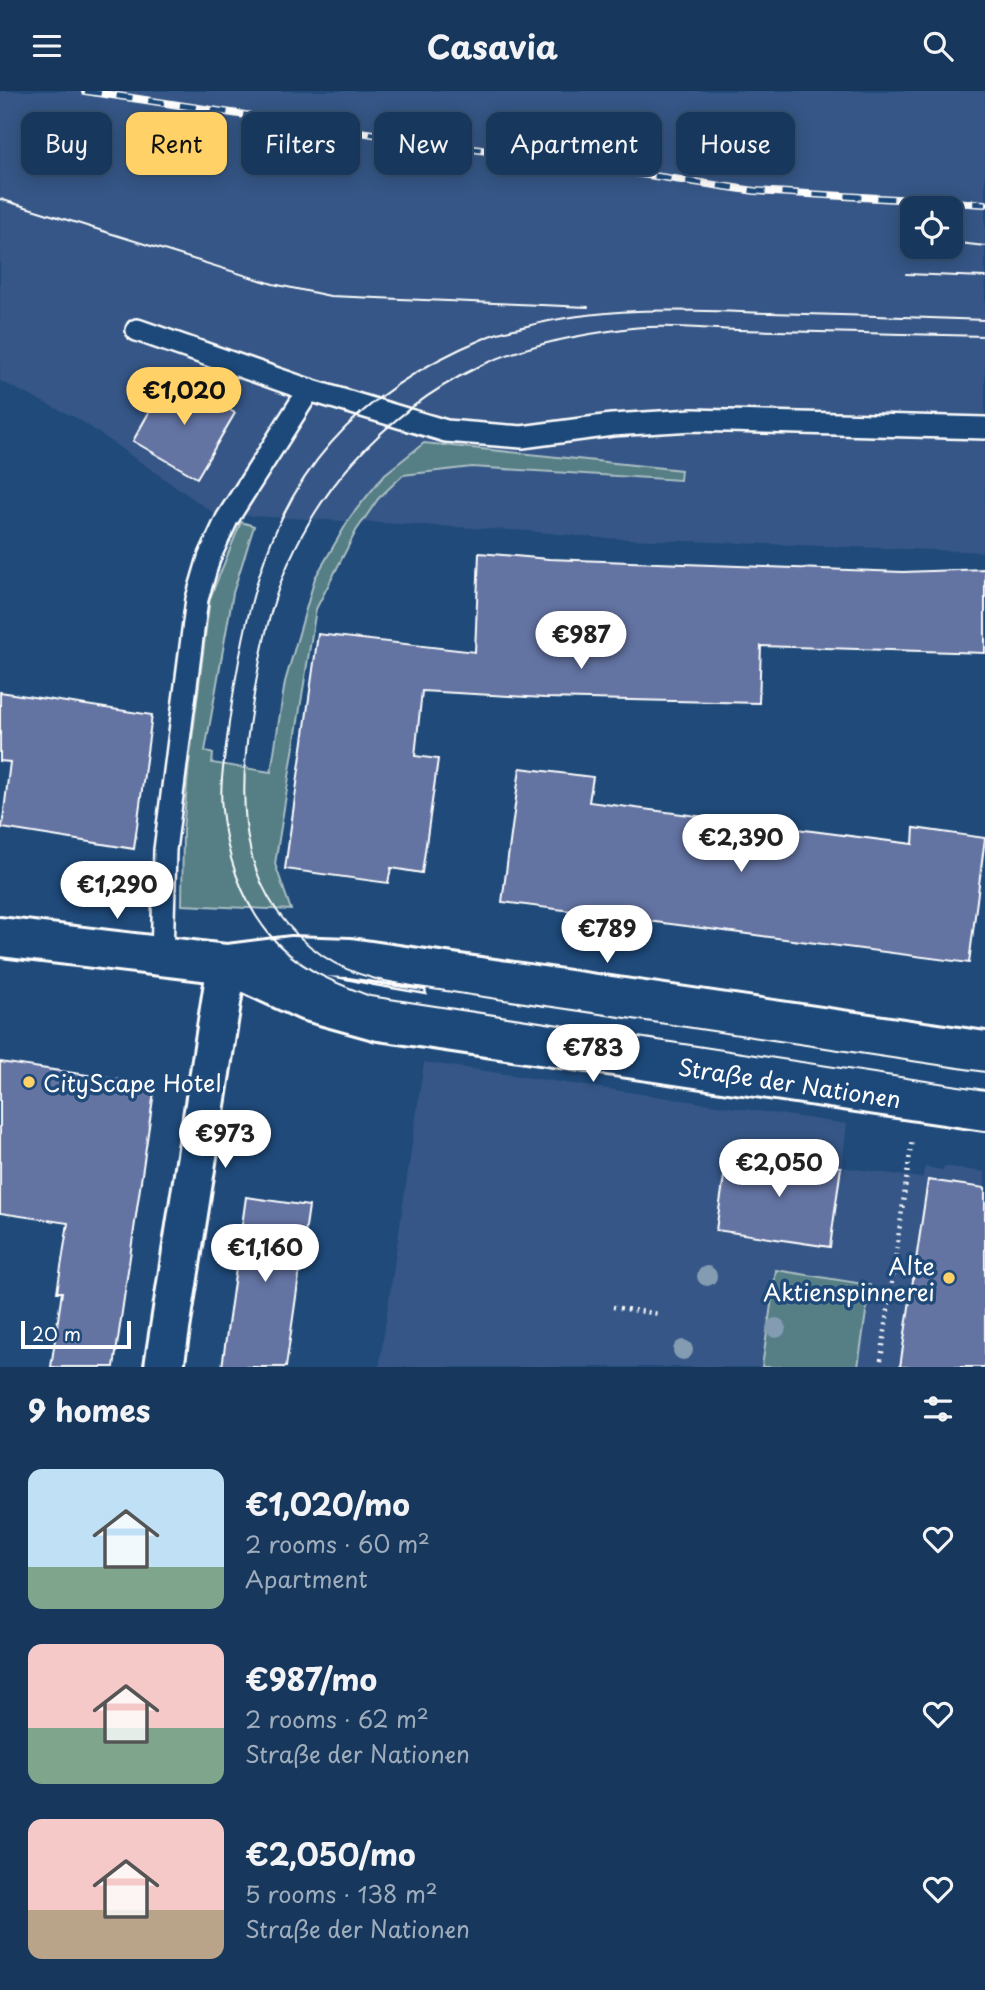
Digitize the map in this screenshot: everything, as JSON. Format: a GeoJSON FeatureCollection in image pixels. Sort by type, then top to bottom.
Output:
{"type":"FeatureCollection","features":[{"type":"Feature","properties":{"kind":"main road","name":"Straße der Nationen"},"geometry":{"type":"LineString","coordinates":[[0,937],[227,964],[291,956],[351,958],[985,1051]]}},
{"type":"Feature","properties":{"kind":"main road","name":"Straße der Nationen"},"geometry":{"type":"LineString","coordinates":[[227,964],[307,1001],[379,1021],[985,1111]]}},
{"type":"Feature","properties":{"kind":"main road"},"geometry":{"type":"LineString","coordinates":[[164,1367],[227,964]]}},
{"type":"Feature","properties":{"kind":"lane"},"geometry":{"type":"LineString","coordinates":[[137,330],[309,390],[446,431],[522,437],[612,425],[693,420],[985,428]]}},
{"type":"Feature","properties":{"kind":"lane"},"geometry":{"type":"LineString","coordinates":[[162,957],[165,850],[197,600],[209,558],[227,519],[309,390]]}},
{"type":"Feature","properties":{"kind":"lane"},"geometry":{"type":"LineString","coordinates":[[227,964],[374,980],[985,1072]]}},
{"type":"Feature","properties":{"kind":"lane"},"geometry":{"type":"LineString","coordinates":[[227,964],[370,996],[460,1011],[985,1090]]}},
{"type":"Feature","properties":{"kind":"path"},"geometry":{"type":"LineString","coordinates":[[880,1367],[917,1100]]}},
{"type":"Feature","properties":{"kind":"path"},"geometry":{"type":"LineString","coordinates":[[613,1307],[659,1314]]}},
{"type":"Feature","properties":{"kind":"shaded area"},"geometry":{"type":"Polygon","coordinates":[[[0,91],[985,91],[985,552],[600,538],[527,531],[215,514],[80,420],[0,381],[0,91]]]}},
{"type":"Feature","properties":{"kind":"shaded area"},"geometry":{"type":"Polygon","coordinates":[[[424,1062],[847,1124],[842,1167],[922,1178],[925,1167],[943,1170],[944,1166],[985,1172],[985,1367],[379,1367],[424,1062]]]}},
{"type":"Feature","properties":{"kind":"green space"},"geometry":{"type":"Polygon","coordinates":[[[424,443],[681,470],[680,480],[472,467],[403,475],[378,499],[356,531],[316,609],[275,864],[291,910],[182,905],[183,830],[189,764],[210,598],[241,522],[254,526],[233,593],[205,751],[213,754],[212,763],[271,772],[285,682],[315,578],[351,516],[385,474],[424,443]]]}},
{"type":"Feature","properties":{"kind":"green space"},"geometry":{"type":"Polygon","coordinates":[[[776,1270],[870,1285],[858,1367],[762,1367],[776,1270]]]}},
{"type":"Feature","properties":{"kind":"building"},"geometry":{"type":"Polygon","coordinates":[[[170,375],[235,413],[197,478],[133,441],[170,375]]]}},
{"type":"Feature","properties":{"kind":"building"},"geometry":{"type":"Polygon","coordinates":[[[479,553],[549,559],[903,572],[985,569],[985,653],[761,646],[759,703],[545,698],[422,691],[415,756],[438,759],[422,873],[391,868],[388,883],[285,869],[318,634],[475,652],[479,553]]]}},
{"type":"Feature","properties":{"kind":"building"},"geometry":{"type":"Polygon","coordinates":[[[0,692],[152,715],[134,849],[2,828],[10,762],[0,761],[0,692]]]}},
{"type":"Feature","properties":{"kind":"building"},"geometry":{"type":"Polygon","coordinates":[[[520,768],[593,777],[589,802],[913,844],[914,828],[985,838],[969,963],[502,902],[520,768]]]}},
{"type":"Feature","properties":{"kind":"building"},"geometry":{"type":"Polygon","coordinates":[[[0,1062],[155,1085],[114,1367],[51,1367],[62,1292],[57,1292],[68,1223],[0,1213],[0,1062]]]}},
{"type":"Feature","properties":{"kind":"building"},"geometry":{"type":"Polygon","coordinates":[[[728,1150],[841,1167],[830,1247],[716,1230],[728,1150]]]}},
{"type":"Feature","properties":{"kind":"building","name":"Alte Aktienspinnerei"},"geometry":{"type":"Polygon","coordinates":[[[928,1180],[985,1188],[985,1367],[900,1367],[928,1180]]]}},
{"type":"Feature","properties":{"kind":"building"},"geometry":{"type":"Polygon","coordinates":[[[246,1197],[309,1206],[286,1367],[222,1367],[246,1197]]]}},
{"type":"Feature","properties":{"kind":"tram line"},"geometry":{"type":"LineString","coordinates":[[0,199],[273,284],[330,296],[588,307]]}},
{"type":"Feature","properties":{"kind":"tram line"},"geometry":{"type":"LineString","coordinates":[[963,243],[985,246]]}},
{"type":"Feature","properties":{"kind":"tram line"},"geometry":{"type":"LineString","coordinates":[[906,274],[985,277]]}},
{"type":"Feature","properties":{"kind":"tram line"},"geometry":{"type":"LineString","coordinates":[[985,320],[677,310],[615,312],[554,320],[494,334],[422,369],[382,395],[331,443],[307,473],[272,540],[259,575],[241,648],[221,799],[231,859],[243,891],[259,921],[280,946],[303,965],[328,979],[370,996],[985,1090]]}},
{"type":"Feature","properties":{"kind":"tram line"},"geometry":{"type":"LineString","coordinates":[[985,336],[637,328],[531,347],[478,367],[444,386],[411,408],[381,433],[354,461],[329,492],[290,560],[271,612],[260,661],[249,726],[244,792],[251,853],[261,882],[276,909],[296,934],[323,956],[350,971],[409,986],[985,1072]]}},
{"type":"Feature","properties":{"kind":"railway"},"geometry":{"type":"LineString","coordinates":[[85,91],[755,191],[985,204]]}},
{"type":"Feature","properties":{"kind":"place","name":"CityScape Hotel"},"geometry":{"type":"Point","coordinates":[29,1082]}},
{"type":"Feature","properties":{"kind":"place","name":"Alte Aktienspinnerei"},"geometry":{"type":"Point","coordinates":[949,1278]}}]}
